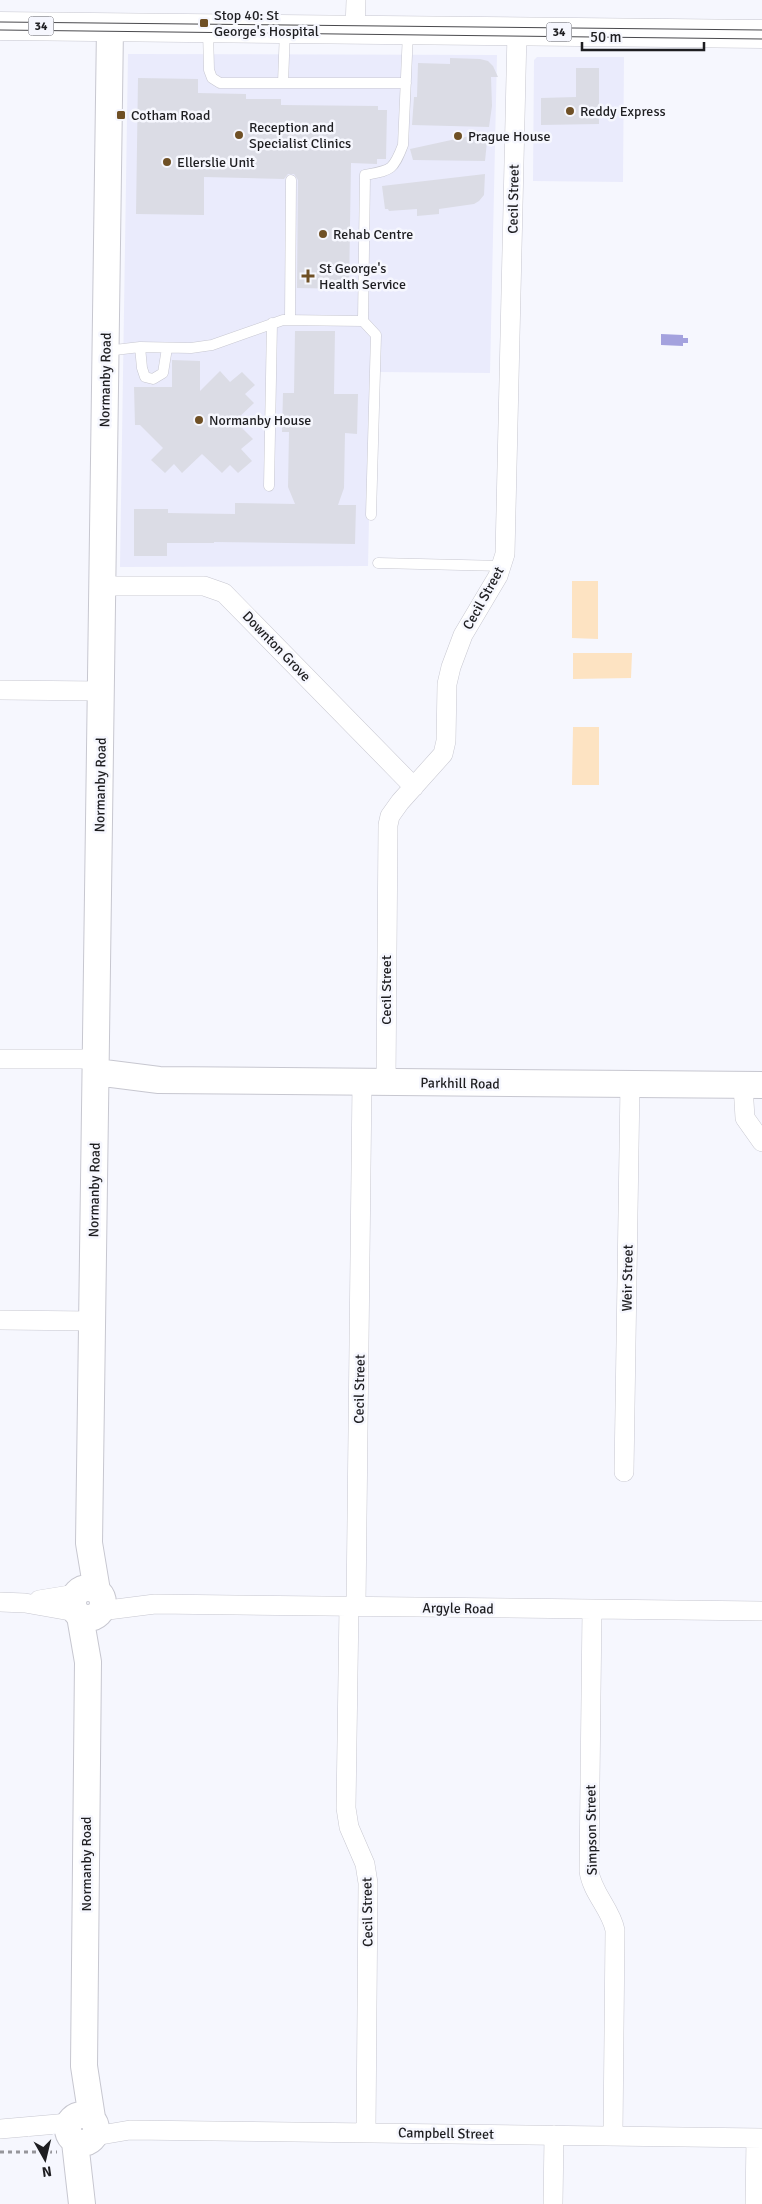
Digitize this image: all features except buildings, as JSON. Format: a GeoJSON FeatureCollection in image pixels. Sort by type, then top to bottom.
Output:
{"type":"FeatureCollection","features":[{"type":"Feature","properties":{"kind":"main road","name":"34"},"geometry":{"type":"LineString","coordinates":[[0,26],[762,34]]}},
{"type":"Feature","properties":{"kind":"street"},"geometry":{"type":"LineString","coordinates":[[355,30],[356,0]]}},
{"type":"Feature","properties":{"kind":"street","name":"Normanby Road"},"geometry":{"type":"LineString","coordinates":[[82,2202],[80,2132],[84,2066],[88,1603],[110,27]]}},
{"type":"Feature","properties":{"kind":"street","name":"Cecil Street"},"geometry":{"type":"LineString","coordinates":[[366,2132],[368,1883],[366,1864],[349,1826],[346,1808],[374,1082],[387,836],[390,816],[443,754],[446,741],[447,684],[454,659],[463,635],[503,566],[506,544],[517,32]]}},
{"type":"Feature","properties":{"kind":"street","name":"Downton Grove"},"geometry":{"type":"LineString","coordinates":[[103,586],[204,586],[224,594],[414,787]]}},
{"type":"Feature","properties":{"kind":"street"},"geometry":{"type":"LineString","coordinates":[[0,690],[101,691]]}},
{"type":"Feature","properties":{"kind":"street"},"geometry":{"type":"LineString","coordinates":[[0,1059],[96,1073]]}},
{"type":"Feature","properties":{"kind":"street","name":"Parkhill Road"},"geometry":{"type":"LineString","coordinates":[[96,1073],[159,1080],[754,1085]]}},
{"type":"Feature","properties":{"kind":"street","name":"Weir Street"},"geometry":{"type":"LineString","coordinates":[[624,1472],[630,1084]]}},
{"type":"Feature","properties":{"kind":"street"},"geometry":{"type":"LineString","coordinates":[[754,1085],[756,1119],[761,1140]]}},
{"type":"Feature","properties":{"kind":"street"},"geometry":{"type":"LineString","coordinates":[[0,1320],[92,1321]]}},
{"type":"Feature","properties":{"kind":"street","name":"Argyle Road"},"geometry":{"type":"LineString","coordinates":[[0,1602],[762,1611]]}},
{"type":"Feature","properties":{"kind":"street","name":"Simpson Street"},"geometry":{"type":"LineString","coordinates":[[592,1609],[589,1871],[592,1883],[615,1930],[613,2135]]}},
{"type":"Feature","properties":{"kind":"street","name":"Campbell Street"},"geometry":{"type":"LineString","coordinates":[[5,2129],[80,2132],[130,2130],[366,2132],[759,2138]]}},
{"type":"Feature","properties":{"kind":"street"},"geometry":{"type":"LineString","coordinates":[[553,2204],[554,2135]]}},
{"type":"Feature","properties":{"kind":"street"},"geometry":{"type":"LineString","coordinates":[[755,2204],[759,2138]]}},
{"type":"Feature","properties":{"kind":"lane"},"geometry":{"type":"LineString","coordinates":[[208,28],[209,70],[215,80],[227,83],[406,83]]}},
{"type":"Feature","properties":{"kind":"lane"},"geometry":{"type":"LineString","coordinates":[[283,83],[286,29]]}},
{"type":"Feature","properties":{"kind":"lane"},"geometry":{"type":"LineString","coordinates":[[371,515],[376,335],[363,321],[365,175],[389,170],[397,161],[403,145],[408,30]]}},
{"type":"Feature","properties":{"kind":"lane"},"geometry":{"type":"LineString","coordinates":[[290,319],[291,180]]}},
{"type":"Feature","properties":{"kind":"lane"},"geometry":{"type":"LineString","coordinates":[[105,351],[212,345],[272,323],[290,319],[363,321]]}},
{"type":"Feature","properties":{"kind":"lane"},"geometry":{"type":"LineString","coordinates":[[269,486],[272,323]]}},
{"type":"Feature","properties":{"kind":"lane"},"geometry":{"type":"LineString","coordinates":[[140,348],[143,373],[148,379],[153,379],[163,373],[166,348]]}},
{"type":"Feature","properties":{"kind":"lane"},"geometry":{"type":"LineString","coordinates":[[378,563],[503,566]]}},
{"type":"Feature","properties":{"kind":"path"},"geometry":{"type":"LineString","coordinates":[[0,2152],[80,2132]]}},
{"type":"Feature","properties":{"kind":"shaded area","name":"St George's Health Service"},"geometry":{"type":"Polygon","coordinates":[[[128,54],[497,55],[490,373],[379,372],[369,519],[368,566],[120,567],[128,54]]]}},
{"type":"Feature","properties":{"kind":"shaded area"},"geometry":{"type":"Polygon","coordinates":[[[537,57],[624,57],[623,182],[533,181],[534,60],[537,57]]]}},
{"type":"Feature","properties":{"kind":"shaded area"},"geometry":{"type":"Polygon","coordinates":[[[572,581],[598,581],[598,639],[572,638],[572,581]]]}},
{"type":"Feature","properties":{"kind":"shaded area"},"geometry":{"type":"Polygon","coordinates":[[[573,653],[632,653],[631,678],[573,679],[573,653]]]}},
{"type":"Feature","properties":{"kind":"shaded area"},"geometry":{"type":"Polygon","coordinates":[[[573,727],[599,727],[599,785],[572,785],[573,727]]]}},
{"type":"Feature","properties":{"kind":"water"},"geometry":{"type":"Polygon","coordinates":[[[661,334],[683,335],[683,338],[688,338],[688,343],[683,343],[683,346],[661,345],[661,334]]]}},
{"type":"Feature","properties":{"kind":"tram line"},"geometry":{"type":"LineString","coordinates":[[0,22],[762,30]]}},
{"type":"Feature","properties":{"kind":"tram line"},"geometry":{"type":"LineString","coordinates":[[0,30],[762,39]]}},
{"type":"Feature","properties":{"kind":"place","name":"Stop 40: St George's Hospital"},"geometry":{"type":"Point","coordinates":[204,23]}},
{"type":"Feature","properties":{"kind":"place","name":"Reddy Express"},"geometry":{"type":"Point","coordinates":[570,111]}},
{"type":"Feature","properties":{"kind":"place","name":"Cotham Road"},"geometry":{"type":"Point","coordinates":[121,115]}},
{"type":"Feature","properties":{"kind":"place","name":"Reception and Specialist Clinics"},"geometry":{"type":"Point","coordinates":[239,135]}},
{"type":"Feature","properties":{"kind":"place","name":"Prague House"},"geometry":{"type":"Point","coordinates":[458,136]}},
{"type":"Feature","properties":{"kind":"place","name":"Ellerslie Unit"},"geometry":{"type":"Point","coordinates":[167,162]}},
{"type":"Feature","properties":{"kind":"place","name":"Rehab Centre"},"geometry":{"type":"Point","coordinates":[323,234]}},
{"type":"Feature","properties":{"kind":"place","name":"St George's Health Service"},"geometry":{"type":"Point","coordinates":[308,276]}},
{"type":"Feature","properties":{"kind":"place","name":"Normanby House"},"geometry":{"type":"Point","coordinates":[199,420]}}]}
